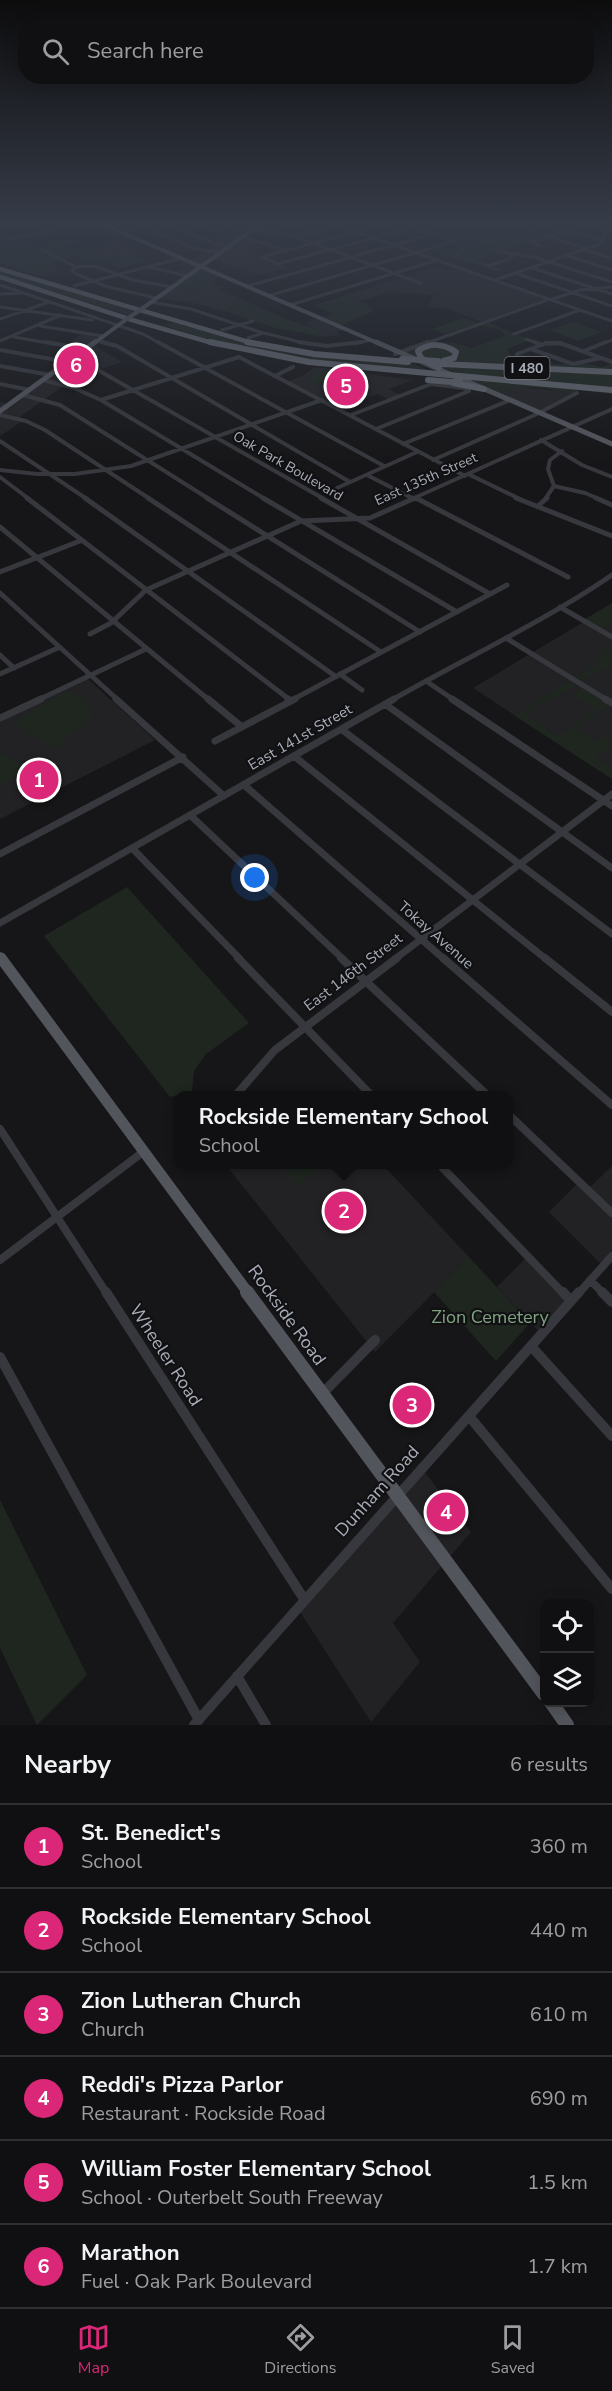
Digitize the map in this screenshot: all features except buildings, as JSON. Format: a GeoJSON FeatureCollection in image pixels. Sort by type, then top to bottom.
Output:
{"type":"FeatureCollection","features":[{"type":"Feature","properties":{"kind":"highway"},"geometry":{"type":"LineString","coordinates":[[85,304],[206,341],[247,351],[313,365],[437,372],[487,390]]}},
{"type":"Feature","properties":{"kind":"highway","name":"I 480"},"geometry":{"type":"LineString","coordinates":[[114,304],[228,338],[275,348],[325,355],[402,356],[437,372],[612,390]]}},
{"type":"Feature","properties":{"kind":"highway"},"geometry":{"type":"LineString","coordinates":[[437,372],[457,353],[451,348],[438,345],[425,346],[418,351],[421,358],[437,372],[454,382],[459,377]]}},
{"type":"Feature","properties":{"kind":"highway","name":"I 480"},"geometry":{"type":"LineString","coordinates":[[437,372],[612,372]]}},
{"type":"Feature","properties":{"kind":"main road"},"geometry":{"type":"LineString","coordinates":[[0,413],[149,304]]}},
{"type":"Feature","properties":{"kind":"main road"},"geometry":{"type":"LineString","coordinates":[[286,304],[402,356],[459,377],[612,444]]}},
{"type":"Feature","properties":{"kind":"main road"},"geometry":{"type":"LineString","coordinates":[[437,372],[459,377]]}},
{"type":"Feature","properties":{"kind":"main road","name":"Rockside Road"},"geometry":{"type":"LineString","coordinates":[[0,957],[321,1395],[540,1689]]}},
{"type":"Feature","properties":{"kind":"main road"},"geometry":{"type":"LineString","coordinates":[[554,1707],[567,1725]]}},
{"type":"Feature","properties":{"kind":"street"},"geometry":{"type":"LineString","coordinates":[[0,319],[44,304]]}},
{"type":"Feature","properties":{"kind":"street"},"geometry":{"type":"LineString","coordinates":[[53,304],[143,334],[384,466]]}},
{"type":"Feature","properties":{"kind":"street"},"geometry":{"type":"LineString","coordinates":[[160,304],[186,308],[292,340],[354,345]]}},
{"type":"Feature","properties":{"kind":"street"},"geometry":{"type":"LineString","coordinates":[[290,305],[295,304]]}},
{"type":"Feature","properties":{"kind":"street"},"geometry":{"type":"LineString","coordinates":[[402,356],[539,304]]}},
{"type":"Feature","properties":{"kind":"street"},"geometry":{"type":"LineString","coordinates":[[563,304],[612,321]]}},
{"type":"Feature","properties":{"kind":"street"},"geometry":{"type":"LineString","coordinates":[[0,308],[18,307],[99,321],[103,324]]}},
{"type":"Feature","properties":{"kind":"street"},"geometry":{"type":"LineString","coordinates":[[514,334],[580,310]]}},
{"type":"Feature","properties":{"kind":"street"},"geometry":{"type":"LineString","coordinates":[[0,341],[40,326],[61,315]]}},
{"type":"Feature","properties":{"kind":"street"},"geometry":{"type":"LineString","coordinates":[[222,330],[253,321]]}},
{"type":"Feature","properties":{"kind":"street"},"geometry":{"type":"LineString","coordinates":[[40,326],[103,336]]}},
{"type":"Feature","properties":{"kind":"street"},"geometry":{"type":"LineString","coordinates":[[248,338],[263,333]]}},
{"type":"Feature","properties":{"kind":"street"},"geometry":{"type":"LineString","coordinates":[[14,337],[86,349]]}},
{"type":"Feature","properties":{"kind":"street"},"geometry":{"type":"LineString","coordinates":[[526,339],[542,345]]}},
{"type":"Feature","properties":{"kind":"street"},"geometry":{"type":"LineString","coordinates":[[277,345],[292,340]]}},
{"type":"Feature","properties":{"kind":"street"},"geometry":{"type":"LineString","coordinates":[[344,348],[370,340]]}},
{"type":"Feature","properties":{"kind":"street"},"geometry":{"type":"LineString","coordinates":[[584,351],[612,340]]}},
{"type":"Feature","properties":{"kind":"street"},"geometry":{"type":"LineString","coordinates":[[97,341],[117,346],[350,482]]}},
{"type":"Feature","properties":{"kind":"street"},"geometry":{"type":"LineString","coordinates":[[517,354],[555,342],[612,362]]}},
{"type":"Feature","properties":{"kind":"street"},"geometry":{"type":"LineString","coordinates":[[531,349],[578,366],[601,358]]}},
{"type":"Feature","properties":{"kind":"street"},"geometry":{"type":"LineString","coordinates":[[0,350],[68,362]]}},
{"type":"Feature","properties":{"kind":"street","name":"Oak Park Boulevard"},"geometry":{"type":"LineString","coordinates":[[75,357],[490,594]]}},
{"type":"Feature","properties":{"kind":"street"},"geometry":{"type":"LineString","coordinates":[[101,400],[239,357],[417,452],[538,506],[611,534]]}},
{"type":"Feature","properties":{"kind":"street"},"geometry":{"type":"LineString","coordinates":[[0,366],[50,375]]}},
{"type":"Feature","properties":{"kind":"street"},"geometry":{"type":"LineString","coordinates":[[275,376],[293,367]]}},
{"type":"Feature","properties":{"kind":"street"},"geometry":{"type":"LineString","coordinates":[[351,415],[437,372],[469,391],[376,429]]}},
{"type":"Feature","properties":{"kind":"street"},"geometry":{"type":"LineString","coordinates":[[43,381],[74,388],[101,400],[457,612]]}},
{"type":"Feature","properties":{"kind":"street"},"geometry":{"type":"LineString","coordinates":[[0,384],[30,390]]}},
{"type":"Feature","properties":{"kind":"street"},"geometry":{"type":"LineString","coordinates":[[433,459],[577,393]]}},
{"type":"Feature","properties":{"kind":"street"},"geometry":{"type":"LineString","coordinates":[[23,395],[60,405],[420,632]]}},
{"type":"Feature","properties":{"kind":"street"},"geometry":{"type":"LineString","coordinates":[[0,470],[50,475],[106,471],[149,461],[322,400]]}},
{"type":"Feature","properties":{"kind":"street"},"geometry":{"type":"LineString","coordinates":[[403,444],[510,400]]}},
{"type":"Feature","properties":{"kind":"street"},"geometry":{"type":"LineString","coordinates":[[0,403],[9,405]]}},
{"type":"Feature","properties":{"kind":"street","name":"East 135th Street"},"geometry":{"type":"LineString","coordinates":[[90,634],[113,621],[146,590],[301,521],[358,518],[379,514],[612,409]]}},
{"type":"Feature","properties":{"kind":"street"},"geometry":{"type":"LineString","coordinates":[[0,413],[39,426],[381,652]]}},
{"type":"Feature","properties":{"kind":"street"},"geometry":{"type":"LineString","coordinates":[[541,440],[589,469],[612,477]]}},
{"type":"Feature","properties":{"kind":"street"},"geometry":{"type":"LineString","coordinates":[[0,441],[362,690]]}},
{"type":"Feature","properties":{"kind":"street"},"geometry":{"type":"LineString","coordinates":[[337,488],[417,452]]}},
{"type":"Feature","properties":{"kind":"street"},"geometry":{"type":"LineString","coordinates":[[538,506],[548,497],[554,486],[548,464],[554,456],[562,452]]}},
{"type":"Feature","properties":{"kind":"street"},"geometry":{"type":"LineString","coordinates":[[367,475],[568,577]]}},
{"type":"Feature","properties":{"kind":"street"},"geometry":{"type":"LineString","coordinates":[[0,477],[291,700]]}},
{"type":"Feature","properties":{"kind":"street"},"geometry":{"type":"LineString","coordinates":[[554,486],[574,489],[612,505]]}},
{"type":"Feature","properties":{"kind":"street"},"geometry":{"type":"LineString","coordinates":[[0,527],[242,727]]}},
{"type":"Feature","properties":{"kind":"street"},"geometry":{"type":"LineString","coordinates":[[0,572],[80,540]]}},
{"type":"Feature","properties":{"kind":"street","name":"East 141st Street"},"geometry":{"type":"LineString","coordinates":[[0,923],[385,704],[506,638],[612,575]]}},
{"type":"Feature","properties":{"kind":"street"},"geometry":{"type":"LineString","coordinates":[[215,741],[507,585]]}},
{"type":"Feature","properties":{"kind":"street"},"geometry":{"type":"LineString","coordinates":[[0,593],[224,796]]}},
{"type":"Feature","properties":{"kind":"street"},"geometry":{"type":"LineString","coordinates":[[560,607],[612,637]]}},
{"type":"Feature","properties":{"kind":"street"},"geometry":{"type":"LineString","coordinates":[[506,638],[612,703]]}},
{"type":"Feature","properties":{"kind":"street"},"geometry":{"type":"LineString","coordinates":[[0,674],[60,647]]}},
{"type":"Feature","properties":{"kind":"street"},"geometry":{"type":"LineString","coordinates":[[0,718],[146,649]]}},
{"type":"Feature","properties":{"kind":"street"},"geometry":{"type":"LineString","coordinates":[[0,655],[14,668]]}},
{"type":"Feature","properties":{"kind":"street"},"geometry":{"type":"LineString","coordinates":[[426,681],[612,806]]}},
{"type":"Feature","properties":{"kind":"street"},"geometry":{"type":"LineString","coordinates":[[385,704],[612,868]]}},
{"type":"Feature","properties":{"kind":"street"},"geometry":{"type":"LineString","coordinates":[[341,729],[612,934]]}},
{"type":"Feature","properties":{"kind":"street"},"geometry":{"type":"LineString","coordinates":[[294,756],[612,1012]]}},
{"type":"Feature","properties":{"kind":"street"},"geometry":{"type":"LineString","coordinates":[[0,854],[183,757]]}},
{"type":"Feature","properties":{"kind":"street","name":"Tokay Avenue"},"geometry":{"type":"LineString","coordinates":[[244,785],[612,1105]]}},
{"type":"Feature","properties":{"kind":"street","name":"East 146th Street"},"geometry":{"type":"LineString","coordinates":[[238,1091],[274,1050],[612,794]]}},
{"type":"Feature","properties":{"kind":"street"},"geometry":{"type":"LineString","coordinates":[[190,815],[484,1091]]}},
{"type":"Feature","properties":{"kind":"street"},"geometry":{"type":"LineString","coordinates":[[132,848],[368,1091]]}},
{"type":"Feature","properties":{"kind":"street"},"geometry":{"type":"LineString","coordinates":[[513,1119],[612,1213]]}},
{"type":"Feature","properties":{"kind":"street","name":"Wheeler Road"},"geometry":{"type":"LineString","coordinates":[[0,1129],[304,1599]]}},
{"type":"Feature","properties":{"kind":"street"},"geometry":{"type":"LineString","coordinates":[[0,1260],[142,1152]]}},
{"type":"Feature","properties":{"kind":"street"},"geometry":{"type":"LineString","coordinates":[[444,1169],[571,1301]]}},
{"type":"Feature","properties":{"kind":"street","name":"Dunham Road"},"geometry":{"type":"LineString","coordinates":[[197,1722],[304,1599],[612,1256]]}},
{"type":"Feature","properties":{"kind":"street"},"geometry":{"type":"LineString","coordinates":[[590,1280],[612,1302]]}},
{"type":"Feature","properties":{"kind":"street"},"geometry":{"type":"LineString","coordinates":[[321,1395],[375,1340]]}},
{"type":"Feature","properties":{"kind":"street"},"geometry":{"type":"LineString","coordinates":[[531,1346],[612,1436]]}},
{"type":"Feature","properties":{"kind":"street"},"geometry":{"type":"LineString","coordinates":[[0,1357],[197,1722]]}},
{"type":"Feature","properties":{"kind":"street"},"geometry":{"type":"LineString","coordinates":[[469,1416],[612,1589]]}},
{"type":"Feature","properties":{"kind":"street"},"geometry":{"type":"LineString","coordinates":[[237,1676],[266,1725]]}},
{"type":"Feature","properties":{"kind":"shaded area"},"geometry":{"type":"Polygon","coordinates":[[[194,304],[240,304],[224,311],[194,304]]]}},
{"type":"Feature","properties":{"kind":"shaded area"},"geometry":{"type":"Polygon","coordinates":[[[429,304],[533,304],[482,322],[448,309],[427,307],[429,304]]]}},
{"type":"Feature","properties":{"kind":"shaded area"},"geometry":{"type":"Polygon","coordinates":[[[321,318],[346,329],[337,332],[340,335],[324,337],[317,332],[319,330],[304,323],[321,318]]]}},
{"type":"Feature","properties":{"kind":"shaded area"},"geometry":{"type":"Polygon","coordinates":[[[83,333],[107,337],[95,346],[122,362],[95,371],[88,367],[78,370],[81,373],[20,417],[24,420],[0,436],[0,402],[9,404],[84,348],[66,345],[83,333]]]}},
{"type":"Feature","properties":{"kind":"shaded area"},"geometry":{"type":"Polygon","coordinates":[[[315,367],[413,380],[389,389],[402,396],[390,400],[377,394],[338,409],[287,382],[315,367]]]}},
{"type":"Feature","properties":{"kind":"shaded area"},"geometry":{"type":"Polygon","coordinates":[[[513,387],[561,391],[574,396],[538,412],[496,394],[513,387]]]}},
{"type":"Feature","properties":{"kind":"shaded area"},"geometry":{"type":"Polygon","coordinates":[[[612,605],[612,779],[473,688],[612,605]]]}},
{"type":"Feature","properties":{"kind":"shaded area"},"geometry":{"type":"Polygon","coordinates":[[[87,678],[155,740],[0,819],[0,720],[87,678]]]}},
{"type":"Feature","properties":{"kind":"shaded area"},"geometry":{"type":"Polygon","coordinates":[[[612,1166],[612,1256],[603,1266],[549,1212],[580,1181],[588,1189],[612,1166]]]}},
{"type":"Feature","properties":{"kind":"shaded area"},"geometry":{"type":"Polygon","coordinates":[[[229,1169],[387,1169],[469,1257],[375,1352],[229,1169]]]}},
{"type":"Feature","properties":{"kind":"shaded area"},"geometry":{"type":"Polygon","coordinates":[[[528,1256],[571,1301],[542,1335],[497,1287],[528,1256]]]}},
{"type":"Feature","properties":{"kind":"shaded area"},"geometry":{"type":"Polygon","coordinates":[[[420,1466],[471,1532],[393,1623],[420,1662],[371,1722],[297,1607],[420,1466]]]}},
{"type":"Feature","properties":{"kind":"green space"},"geometry":{"type":"Polygon","coordinates":[[[92,304],[110,304],[135,311],[129,315],[92,304]]]}},
{"type":"Feature","properties":{"kind":"green space"},"geometry":{"type":"Polygon","coordinates":[[[240,304],[252,304],[286,319],[320,330],[318,332],[324,337],[276,328],[224,311],[240,304]]]}},
{"type":"Feature","properties":{"kind":"green space"},"geometry":{"type":"Polygon","coordinates":[[[367,304],[373,311],[340,326],[321,318],[333,314],[314,305],[367,304]]]}},
{"type":"Feature","properties":{"kind":"green space"},"geometry":{"type":"Polygon","coordinates":[[[464,318],[478,323],[445,334],[432,329],[464,318]]]}},
{"type":"Feature","properties":{"kind":"green space"},"geometry":{"type":"Polygon","coordinates":[[[487,322],[530,340],[507,349],[511,356],[519,353],[553,364],[588,364],[602,367],[612,363],[612,370],[417,360],[401,352],[436,342],[471,348],[505,336],[501,330],[478,325],[487,322]]]}},
{"type":"Feature","properties":{"kind":"green space"},"geometry":{"type":"Polygon","coordinates":[[[573,322],[601,332],[578,341],[550,330],[573,322]]]}},
{"type":"Feature","properties":{"kind":"green space"},"geometry":{"type":"Polygon","coordinates":[[[173,323],[272,349],[414,364],[429,371],[303,359],[214,341],[163,325],[173,323]]]}},
{"type":"Feature","properties":{"kind":"green space"},"geometry":{"type":"Polygon","coordinates":[[[442,367],[612,374],[612,388],[458,374],[442,367]]]}},
{"type":"Feature","properties":{"kind":"green space"},"geometry":{"type":"Polygon","coordinates":[[[328,370],[349,381],[324,389],[307,380],[314,373],[328,370]]]}},
{"type":"Feature","properties":{"kind":"green space"},"geometry":{"type":"Polygon","coordinates":[[[466,379],[612,392],[612,394],[578,390],[574,396],[556,390],[527,388],[499,393],[466,379]]]}},
{"type":"Feature","properties":{"kind":"green space"},"geometry":{"type":"Polygon","coordinates":[[[612,603],[610,625],[602,629],[585,619],[612,603]]]}},
{"type":"Feature","properties":{"kind":"green space"},"geometry":{"type":"Polygon","coordinates":[[[612,647],[612,670],[601,669],[583,681],[576,677],[599,662],[594,659],[612,647]]]}},
{"type":"Feature","properties":{"kind":"green space"},"geometry":{"type":"Polygon","coordinates":[[[568,681],[576,686],[539,703],[524,714],[557,736],[594,710],[572,695],[583,688],[608,703],[608,706],[574,729],[594,741],[603,735],[612,741],[612,745],[595,757],[612,769],[612,779],[515,716],[568,681]]]}},
{"type":"Feature","properties":{"kind":"green space"},"geometry":{"type":"Polygon","coordinates":[[[65,691],[84,700],[92,711],[93,717],[53,748],[15,723],[18,719],[65,691]]]}},
{"type":"Feature","properties":{"kind":"green space"},"geometry":{"type":"Polygon","coordinates":[[[0,753],[17,760],[23,771],[0,787],[0,753]]]}},
{"type":"Feature","properties":{"kind":"green space"},"geometry":{"type":"Polygon","coordinates":[[[127,887],[249,1023],[206,1054],[194,1071],[192,1091],[174,1091],[174,1096],[170,1097],[44,936],[127,887]]]}},
{"type":"Feature","properties":{"kind":"green space"},"geometry":{"type":"Polygon","coordinates":[[[283,1169],[317,1169],[298,1186],[283,1169]]]}},
{"type":"Feature","properties":{"kind":"green space","name":"Zion Cemetery"},"geometry":{"type":"Polygon","coordinates":[[[469,1257],[530,1323],[496,1361],[434,1292],[469,1257]]]}},
{"type":"Feature","properties":{"kind":"green space"},"geometry":{"type":"Polygon","coordinates":[[[0,1500],[87,1675],[37,1725],[0,1648],[0,1500]]]}},
{"type":"Feature","properties":{"kind":"place","name":"Marathon"},"geometry":{"type":"Point","coordinates":[76,365]}},
{"type":"Feature","properties":{"kind":"place","name":"William Foster Elementary School"},"geometry":{"type":"Point","coordinates":[346,386]}},
{"type":"Feature","properties":{"kind":"place","name":"St. Benedict's"},"geometry":{"type":"Point","coordinates":[39,780]}},
{"type":"Feature","properties":{"kind":"place","name":"Rockside Elementary School"},"geometry":{"type":"Point","coordinates":[344,1211]}},
{"type":"Feature","properties":{"kind":"place","name":"Zion Lutheran Church"},"geometry":{"type":"Point","coordinates":[412,1405]}},
{"type":"Feature","properties":{"kind":"place","name":"Reddi's Pizza Parlor"},"geometry":{"type":"Point","coordinates":[446,1512]}}]}
